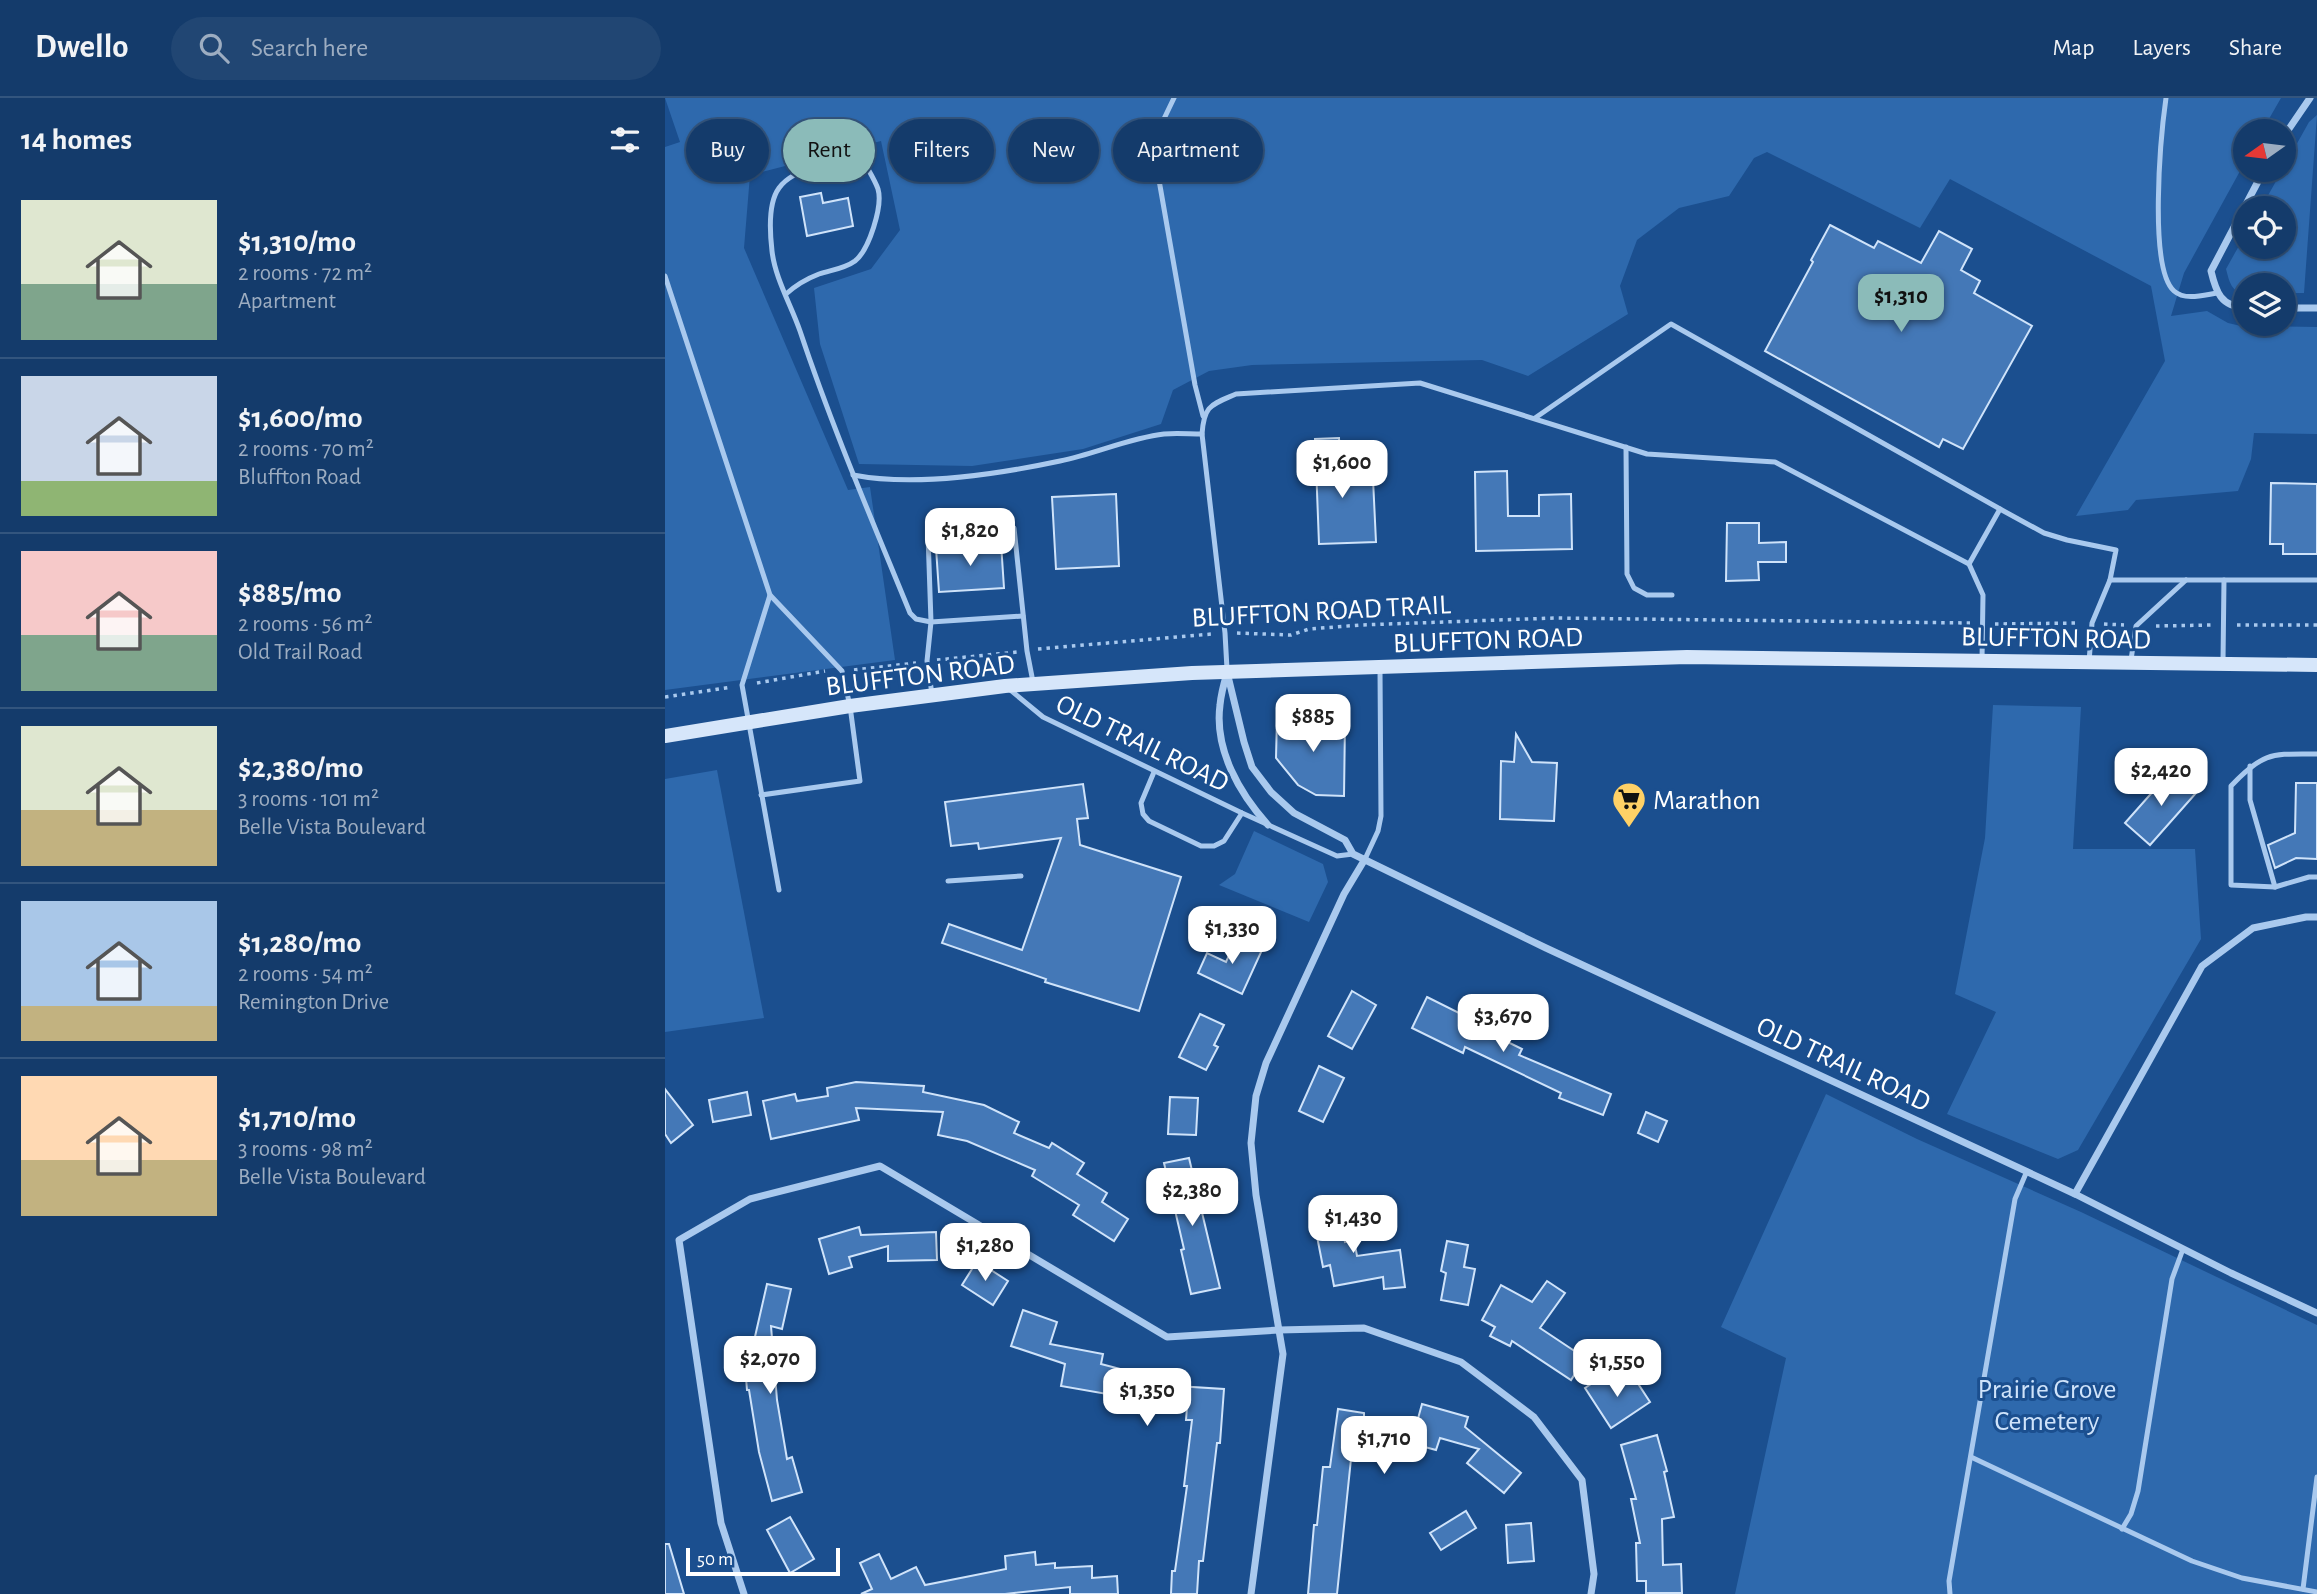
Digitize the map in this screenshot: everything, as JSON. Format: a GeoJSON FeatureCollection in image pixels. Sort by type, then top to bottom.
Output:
{"type":"FeatureCollection","features":[{"type":"Feature","properties":{"kind":"main road","name":"BLUFFTON ROAD"},"geometry":{"type":"LineString","coordinates":[[665,736],[850,706],[1005,686],[1227,672],[1687,657],[2317,665]]}},
{"type":"Feature","properties":{"kind":"street"},"geometry":{"type":"LineString","coordinates":[[2296,119],[2310,98]]}},
{"type":"Feature","properties":{"kind":"street"},"geometry":{"type":"LineString","coordinates":[[2233,306],[2217,293],[2211,271],[2258,182]]}},
{"type":"Feature","properties":{"kind":"street"},"geometry":{"type":"LineString","coordinates":[[2296,308],[2317,308]]}},
{"type":"Feature","properties":{"kind":"street","name":"OLD TRAIL ROAD"},"geometry":{"type":"LineString","coordinates":[[1227,672],[1219,707],[1221,740],[1231,769],[1244,794],[1268,825]]}},
{"type":"Feature","properties":{"kind":"street","name":"OLD TRAIL ROAD"},"geometry":{"type":"LineString","coordinates":[[1227,672],[1252,767],[1271,792],[1294,813],[1345,840],[1353,854],[1546,948],[2027,1171],[2317,1313]]}},
{"type":"Feature","properties":{"kind":"street"},"geometry":{"type":"LineString","coordinates":[[1251,1594],[1283,1354],[1256,1195],[1251,1143],[1256,1096],[1266,1063],[1338,906],[1365,859]]}},
{"type":"Feature","properties":{"kind":"street"},"geometry":{"type":"LineString","coordinates":[[2075,1194],[2203,966],[2253,928],[2317,917]]}},
{"type":"Feature","properties":{"kind":"street"},"geometry":{"type":"LineString","coordinates":[[744,1594],[722,1523],[679,1240],[750,1199],[880,1166],[1167,1337],[1279,1329],[1364,1328],[1461,1362],[1534,1417],[1582,1480],[1594,1574],[1591,1594]]}},
{"type":"Feature","properties":{"kind":"lane"},"geometry":{"type":"LineString","coordinates":[[1174,98],[1161,125],[1156,163],[1195,385],[1203,415],[1202,434],[1227,672]]}},
{"type":"Feature","properties":{"kind":"lane"},"geometry":{"type":"LineString","coordinates":[[2166,98],[2160,139],[2159,235],[2165,276],[2175,292],[2189,297],[2217,293]]}},
{"type":"Feature","properties":{"kind":"lane"},"geometry":{"type":"LineString","coordinates":[[786,294],[799,283],[821,273],[839,269],[857,259],[871,234],[880,206],[879,190],[869,169],[830,168],[798,173],[778,188],[772,205],[772,252],[786,294],[824,401],[910,613],[916,619],[931,622],[1023,616]]}},
{"type":"Feature","properties":{"kind":"lane"},"geometry":{"type":"LineString","coordinates":[[665,276],[770,595],[842,671],[850,706],[860,781],[761,795]]}},
{"type":"Feature","properties":{"kind":"lane"},"geometry":{"type":"LineString","coordinates":[[1535,418],[1671,324],[2044,533],[2116,550],[2110,580],[2092,623],[2089,662]]}},
{"type":"Feature","properties":{"kind":"lane"},"geometry":{"type":"LineString","coordinates":[[1203,415],[1215,403],[1236,394],[1420,383],[1647,454],[1776,462],[1969,564],[1983,595],[1982,660]]}},
{"type":"Feature","properties":{"kind":"lane"},"geometry":{"type":"LineString","coordinates":[[853,475],[873,479],[910,479],[1005,471],[1062,461],[1164,434],[1202,434]]}},
{"type":"Feature","properties":{"kind":"lane"},"geometry":{"type":"LineString","coordinates":[[1626,447],[1627,574],[1634,588],[1647,595],[1672,595]]}},
{"type":"Feature","properties":{"kind":"lane"},"geometry":{"type":"LineString","coordinates":[[1969,564],[2000,509]]}},
{"type":"Feature","properties":{"kind":"lane"},"geometry":{"type":"LineString","coordinates":[[933,696],[927,662],[931,622],[928,535],[1014,528],[1033,685]]}},
{"type":"Feature","properties":{"kind":"lane"},"geometry":{"type":"LineString","coordinates":[[2110,580],[2317,580]]}},
{"type":"Feature","properties":{"kind":"lane"},"geometry":{"type":"LineString","coordinates":[[2131,663],[2136,626],[2186,580]]}},
{"type":"Feature","properties":{"kind":"lane"},"geometry":{"type":"LineString","coordinates":[[2223,664],[2224,580]]}},
{"type":"Feature","properties":{"kind":"lane"},"geometry":{"type":"LineString","coordinates":[[770,595],[742,685],[779,890]]}},
{"type":"Feature","properties":{"kind":"lane"},"geometry":{"type":"LineString","coordinates":[[1365,859],[1378,831],[1381,816],[1380,666]]}},
{"type":"Feature","properties":{"kind":"lane","name":"OLD TRAIL ROAD"},"geometry":{"type":"LineString","coordinates":[[1005,686],[1043,717],[1154,772],[1337,856],[1353,854]]}},
{"type":"Feature","properties":{"kind":"lane"},"geometry":{"type":"LineString","coordinates":[[2317,754],[2275,754],[2250,766],[2231,786],[2231,885],[2276,887],[2317,877]]}},
{"type":"Feature","properties":{"kind":"lane"},"geometry":{"type":"LineString","coordinates":[[2250,766],[2250,800],[2276,887]]}},
{"type":"Feature","properties":{"kind":"lane"},"geometry":{"type":"LineString","coordinates":[[1154,772],[1141,803],[1143,814],[1149,821],[1201,846],[1224,841],[1241,813]]}},
{"type":"Feature","properties":{"kind":"lane"},"geometry":{"type":"LineString","coordinates":[[947,881],[1021,876]]}},
{"type":"Feature","properties":{"kind":"lane"},"geometry":{"type":"LineString","coordinates":[[1951,1594],[1949,1581],[2015,1199],[2027,1171]]}},
{"type":"Feature","properties":{"kind":"lane"},"geometry":{"type":"LineString","coordinates":[[2122,1529],[2131,1514],[2138,1490],[2172,1279],[2183,1249]]}},
{"type":"Feature","properties":{"kind":"lane"},"geometry":{"type":"LineString","coordinates":[[1971,1457],[2192,1561],[2242,1578],[2317,1592]]}},
{"type":"Feature","properties":{"kind":"lane"},"geometry":{"type":"LineString","coordinates":[[2302,1589],[2317,1477]]}},
{"type":"Feature","properties":{"kind":"path","name":"BLUFFTON ROAD TRAIL"},"geometry":{"type":"LineString","coordinates":[[665,697],[828,670],[842,671],[1068,645],[1225,633],[1291,635],[1309,629],[1361,625],[1554,618],[1983,623]]}},
{"type":"Feature","properties":{"kind":"green space"},"geometry":{"type":"Polygon","coordinates":[[[665,98],[2281,98],[2269,119],[2233,119],[2234,182],[2184,273],[2171,316],[2207,311],[2233,324],[2233,336],[2296,336],[2296,327],[2317,327],[2317,434],[2254,433],[2251,459],[2238,491],[2136,500],[2128,510],[2076,516],[2165,361],[2151,286],[1950,179],[1920,228],[1767,152],[1754,158],[1729,196],[1679,208],[1637,240],[1620,286],[1628,314],[1528,376],[1482,360],[1252,365],[1209,371],[1173,390],[1161,424],[1083,449],[972,466],[859,464],[820,344],[814,288],[871,269],[900,230],[890,182],[994,182],[994,119],[889,119],[889,178],[881,141],[875,143],[875,119],[783,119],[783,166],[769,170],[769,119],[686,119],[686,182],[749,182],[744,248],[848,490],[870,487],[895,660],[665,690],[665,147],[680,142],[665,98]]]}},
{"type":"Feature","properties":{"kind":"green space"},"geometry":{"type":"Polygon","coordinates":[[[2317,115],[2304,293],[2296,293],[2296,273],[2233,273],[2233,287],[2226,269],[2233,256],[2233,259],[2296,259],[2296,196],[2268,196],[2276,182],[2296,182],[2296,145],[2309,122],[2317,115]]]}},
{"type":"Feature","properties":{"kind":"green space"},"geometry":{"type":"Polygon","coordinates":[[[1993,705],[2081,707],[2073,849],[2195,849],[2201,939],[2078,1150],[2058,1159],[1947,1114],[1996,1012],[1955,994],[1985,838],[1993,705]]]}},
{"type":"Feature","properties":{"kind":"green space"},"geometry":{"type":"Polygon","coordinates":[[[717,770],[764,1018],[665,1032],[665,779],[717,770]]]}},
{"type":"Feature","properties":{"kind":"green space"},"geometry":{"type":"Polygon","coordinates":[[[1254,831],[1323,864],[1328,882],[1309,922],[1219,885],[1235,874],[1254,831]]]}},
{"type":"Feature","properties":{"kind":"green space","name":"Prairie Grove Cemetery"},"geometry":{"type":"Polygon","coordinates":[[[1826,1094],[2317,1325],[2317,1594],[1735,1594],[1786,1358],[1721,1327],[1826,1094]]]}},
{"type":"Feature","properties":{"kind":"building"},"geometry":{"type":"Polygon","coordinates":[[[821,193],[823,203],[848,198],[853,226],[807,236],[800,197],[821,193]]]}},
{"type":"Feature","properties":{"kind":"building"},"geometry":{"type":"Polygon","coordinates":[[[1830,225],[1874,248],[1878,241],[1921,263],[1939,231],[1972,249],[1961,270],[1980,281],[1974,293],[2032,326],[1963,449],[1943,439],[1939,447],[1765,351],[1830,225]]]}},
{"type":"Feature","properties":{"kind":"building"},"geometry":{"type":"Polygon","coordinates":[[[1339,438],[1341,480],[1373,479],[1376,542],[1319,544],[1315,439],[1339,438]]]}},
{"type":"Feature","properties":{"kind":"building"},"geometry":{"type":"Polygon","coordinates":[[[1507,471],[1508,516],[1539,516],[1539,495],[1571,494],[1572,549],[1476,551],[1475,472],[1507,471]]]}},
{"type":"Feature","properties":{"kind":"building"},"geometry":{"type":"Polygon","coordinates":[[[2271,483],[2317,484],[2317,554],[2283,554],[2283,544],[2270,544],[2271,483]]]}},
{"type":"Feature","properties":{"kind":"building"},"geometry":{"type":"Polygon","coordinates":[[[1116,494],[1119,566],[1056,569],[1052,497],[1116,494]]]}},
{"type":"Feature","properties":{"kind":"building"},"geometry":{"type":"Polygon","coordinates":[[[1727,523],[1759,523],[1759,543],[1786,542],[1786,562],[1758,562],[1759,580],[1726,581],[1727,523]]]}},
{"type":"Feature","properties":{"kind":"building"},"geometry":{"type":"Polygon","coordinates":[[[1001,543],[1004,588],[939,592],[936,548],[1001,543]]]}},
{"type":"Feature","properties":{"kind":"building"},"geometry":{"type":"Polygon","coordinates":[[[1277,718],[1345,721],[1344,796],[1316,795],[1298,785],[1276,758],[1277,718]]]}},
{"type":"Feature","properties":{"kind":"building"},"geometry":{"type":"Polygon","coordinates":[[[1516,734],[1532,762],[1557,763],[1554,821],[1500,819],[1501,761],[1514,762],[1516,734]]]}},
{"type":"Feature","properties":{"kind":"building"},"geometry":{"type":"Polygon","coordinates":[[[2172,770],[2196,793],[2150,845],[2125,823],[2172,770]]]}},
{"type":"Feature","properties":{"kind":"building"},"geometry":{"type":"Polygon","coordinates":[[[2296,783],[2317,783],[2317,859],[2296,858],[2275,868],[2268,845],[2295,833],[2296,783]]]}},
{"type":"Feature","properties":{"kind":"building"},"geometry":{"type":"Polygon","coordinates":[[[1083,784],[1088,818],[1077,819],[1080,845],[1181,877],[1139,1011],[1045,982],[1046,979],[942,943],[949,924],[1022,950],[1061,838],[979,849],[978,843],[951,846],[945,802],[1083,784]]]}},
{"type":"Feature","properties":{"kind":"building"},"geometry":{"type":"Polygon","coordinates":[[[1237,938],[1262,950],[1242,994],[1198,973],[1207,953],[1226,962],[1237,938]]]}},
{"type":"Feature","properties":{"kind":"building"},"geometry":{"type":"Polygon","coordinates":[[[1352,991],[1376,1005],[1352,1049],[1328,1036],[1352,991]]]}},
{"type":"Feature","properties":{"kind":"building"},"geometry":{"type":"Polygon","coordinates":[[[1427,997],[1477,1022],[1475,1026],[1522,1049],[1519,1055],[1611,1094],[1603,1115],[1559,1098],[1561,1093],[1465,1047],[1463,1053],[1412,1028],[1427,997]]]}},
{"type":"Feature","properties":{"kind":"building"},"geometry":{"type":"Polygon","coordinates":[[[1200,1014],[1224,1025],[1214,1045],[1218,1047],[1206,1070],[1179,1057],[1200,1014]]]}},
{"type":"Feature","properties":{"kind":"building"},"geometry":{"type":"Polygon","coordinates":[[[1319,1066],[1344,1078],[1323,1122],[1299,1111],[1319,1066]]]}},
{"type":"Feature","properties":{"kind":"building"},"geometry":{"type":"Polygon","coordinates":[[[856,1082],[924,1086],[923,1092],[984,1105],[1019,1122],[1014,1133],[1049,1148],[1052,1143],[1084,1163],[1077,1174],[1107,1193],[1102,1202],[1128,1219],[1114,1241],[1073,1215],[1079,1205],[1032,1176],[1035,1170],[967,1141],[938,1135],[943,1112],[856,1108],[859,1120],[771,1139],[763,1101],[795,1094],[797,1101],[828,1096],[827,1088],[856,1082]]]}},
{"type":"Feature","properties":{"kind":"building"},"geometry":{"type":"Polygon","coordinates":[[[665,1089],[693,1125],[671,1143],[665,1134],[665,1089]]]}},
{"type":"Feature","properties":{"kind":"building"},"geometry":{"type":"Polygon","coordinates":[[[747,1092],[751,1115],[713,1122],[709,1100],[747,1092]]]}},
{"type":"Feature","properties":{"kind":"building"},"geometry":{"type":"Polygon","coordinates":[[[1170,1097],[1198,1098],[1196,1135],[1168,1134],[1170,1097]]]}},
{"type":"Feature","properties":{"kind":"building"},"geometry":{"type":"Polygon","coordinates":[[[1646,1112],[1667,1121],[1658,1142],[1638,1133],[1646,1112]]]}},
{"type":"Feature","properties":{"kind":"building"},"geometry":{"type":"Polygon","coordinates":[[[1189,1158],[1220,1288],[1191,1294],[1181,1250],[1184,1249],[1164,1163],[1189,1158]]]}},
{"type":"Feature","properties":{"kind":"building"},"geometry":{"type":"Polygon","coordinates":[[[1338,1206],[1345,1242],[1354,1240],[1357,1256],[1400,1250],[1405,1287],[1384,1289],[1383,1277],[1334,1286],[1330,1265],[1323,1267],[1312,1211],[1338,1206]]]}},
{"type":"Feature","properties":{"kind":"building"},"geometry":{"type":"Polygon","coordinates":[[[859,1227],[861,1235],[936,1232],[937,1260],[888,1261],[888,1246],[849,1257],[852,1267],[829,1274],[819,1239],[859,1227]]]}},
{"type":"Feature","properties":{"kind":"building"},"geometry":{"type":"Polygon","coordinates":[[[1447,1241],[1468,1245],[1464,1267],[1475,1269],[1468,1305],[1441,1300],[1446,1273],[1441,1271],[1447,1241]]]}},
{"type":"Feature","properties":{"kind":"building"},"geometry":{"type":"Polygon","coordinates":[[[977,1261],[1008,1281],[993,1305],[962,1285],[977,1261]]]}},
{"type":"Feature","properties":{"kind":"building"},"geometry":{"type":"Polygon","coordinates":[[[1547,1281],[1565,1293],[1540,1328],[1585,1358],[1571,1380],[1512,1341],[1510,1346],[1490,1336],[1495,1327],[1482,1320],[1501,1285],[1532,1302],[1547,1281]]]}},
{"type":"Feature","properties":{"kind":"building"},"geometry":{"type":"Polygon","coordinates":[[[767,1284],[791,1289],[782,1329],[771,1326],[777,1400],[787,1459],[792,1457],[802,1492],[772,1501],[747,1390],[743,1342],[754,1341],[767,1284]]]}},
{"type":"Feature","properties":{"kind":"building"},"geometry":{"type":"Polygon","coordinates":[[[1023,1310],[1057,1322],[1050,1344],[1103,1354],[1101,1364],[1147,1376],[1145,1384],[1224,1389],[1220,1443],[1217,1443],[1203,1561],[1199,1561],[1197,1594],[1171,1594],[1172,1571],[1175,1571],[1187,1486],[1184,1486],[1192,1420],[1186,1420],[1187,1407],[1140,1403],[1138,1413],[1111,1405],[1113,1395],[1061,1386],[1065,1364],[1011,1346],[1023,1310]]]}},
{"type":"Feature","properties":{"kind":"building"},"geometry":{"type":"Polygon","coordinates":[[[1606,1374],[1615,1388],[1633,1376],[1650,1402],[1611,1428],[1585,1388],[1606,1374]]]}},
{"type":"Feature","properties":{"kind":"building"},"geometry":{"type":"Polygon","coordinates":[[[1422,1404],[1468,1417],[1465,1427],[1521,1473],[1504,1493],[1467,1463],[1479,1449],[1440,1438],[1436,1450],[1391,1438],[1390,1445],[1360,1441],[1357,1460],[1351,1459],[1337,1594],[1308,1594],[1314,1525],[1317,1525],[1323,1467],[1330,1467],[1338,1409],[1364,1413],[1364,1418],[1416,1426],[1422,1404]]]}},
{"type":"Feature","properties":{"kind":"building"},"geometry":{"type":"Polygon","coordinates":[[[1657,1435],[1667,1471],[1664,1472],[1674,1517],[1662,1519],[1663,1565],[1681,1564],[1682,1593],[1646,1593],[1646,1581],[1637,1581],[1636,1543],[1640,1543],[1631,1499],[1636,1499],[1621,1445],[1657,1435]]]}},
{"type":"Feature","properties":{"kind":"building"},"geometry":{"type":"Polygon","coordinates":[[[1466,1511],[1476,1528],[1441,1550],[1430,1533],[1466,1511]]]}},
{"type":"Feature","properties":{"kind":"building"},"geometry":{"type":"Polygon","coordinates":[[[790,1517],[814,1559],[790,1573],[767,1530],[790,1517]]]}},
{"type":"Feature","properties":{"kind":"building"},"geometry":{"type":"Polygon","coordinates":[[[1531,1523],[1534,1561],[1508,1563],[1506,1525],[1531,1523]]]}},
{"type":"Feature","properties":{"kind":"building"},"geometry":{"type":"Polygon","coordinates":[[[665,1544],[669,1544],[684,1594],[665,1594],[665,1544]]]}},
{"type":"Feature","properties":{"kind":"building"},"geometry":{"type":"Polygon","coordinates":[[[1035,1552],[1036,1565],[1055,1563],[1055,1568],[1092,1566],[1092,1578],[1117,1576],[1118,1594],[1070,1594],[1070,1587],[1005,1594],[861,1594],[872,1589],[860,1563],[879,1554],[891,1579],[916,1567],[925,1585],[1006,1569],[1005,1556],[1035,1552]]]}},
{"type":"Feature","properties":{"kind":"place","name":"Marathon"},"geometry":{"type":"Point","coordinates":[1629,829]}}]}
